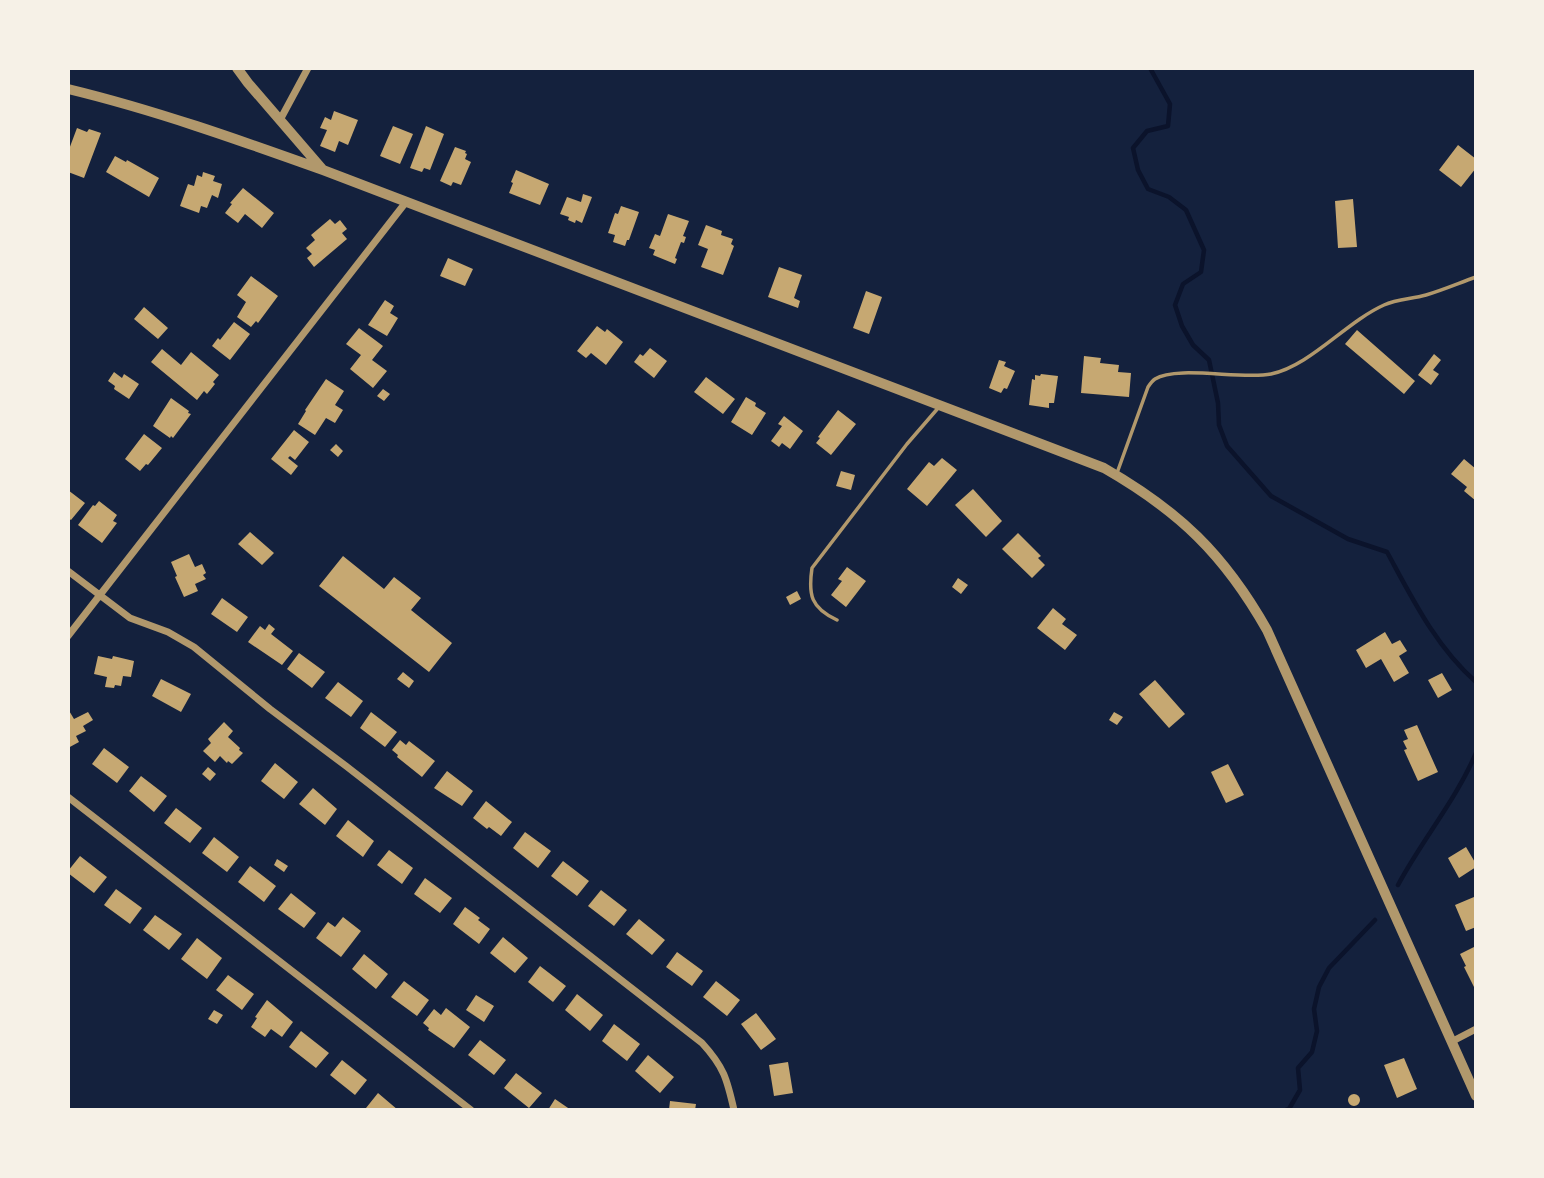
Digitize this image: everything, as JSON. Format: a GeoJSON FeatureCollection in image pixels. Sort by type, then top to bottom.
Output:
{"type":"FeatureCollection","features":[{"type":"Feature","properties":{"kind":"street"},"geometry":{"type":"LineString","coordinates":[[237,68],[323,170]]}},
{"type":"Feature","properties":{"kind":"street"},"geometry":{"type":"LineString","coordinates":[[280,120],[308,68]]}},
{"type":"Feature","properties":{"kind":"street"},"geometry":{"type":"LineString","coordinates":[[68,89],[220,133],[323,170],[1104,468],[1140,489],[1199,537],[1248,597],[1267,630],[1476,1096]]}},
{"type":"Feature","properties":{"kind":"street"},"geometry":{"type":"LineString","coordinates":[[68,636],[406,202]]}},
{"type":"Feature","properties":{"kind":"street"},"geometry":{"type":"LineString","coordinates":[[68,571],[130,618],[168,632],[194,647],[270,709],[346,765],[702,1043],[725,1074],[734,1110]]}},
{"type":"Feature","properties":{"kind":"street"},"geometry":{"type":"LineString","coordinates":[[68,797],[471,1110]]}},
{"type":"Feature","properties":{"kind":"street"},"geometry":{"type":"LineString","coordinates":[[1451,1042],[1476,1029]]}},
{"type":"Feature","properties":{"kind":"lane"},"geometry":{"type":"LineString","coordinates":[[1116,475],[1147,387],[1155,379],[1168,374],[1186,373],[1270,375],[1290,368],[1356,321],[1386,304],[1426,295],[1476,277]]}},
{"type":"Feature","properties":{"kind":"lane"},"geometry":{"type":"LineString","coordinates":[[837,620],[824,614],[815,602],[810,586],[812,568],[906,444],[940,406]]}},
{"type":"Feature","properties":{"kind":"building"},"geometry":{"type":"Polygon","coordinates":[[[334,111],[358,120],[348,145],[339,141],[335,152],[320,146],[327,130],[320,128],[325,117],[331,120],[334,111]]]}},
{"type":"Feature","properties":{"kind":"building"},"geometry":{"type":"Polygon","coordinates":[[[393,126],[413,134],[400,164],[380,156],[393,126]]]}},
{"type":"Feature","properties":{"kind":"building"},"geometry":{"type":"Polygon","coordinates":[[[426,126],[444,134],[430,170],[424,168],[422,172],[410,168],[426,126]]]}},
{"type":"Feature","properties":{"kind":"building"},"geometry":{"type":"Polygon","coordinates":[[[77,128],[101,133],[84,178],[68,172],[68,152],[77,128]]]}},
{"type":"Feature","properties":{"kind":"building"},"geometry":{"type":"Polygon","coordinates":[[[1458,145],[1476,159],[1476,168],[1461,187],[1439,170],[1458,145]]]}},
{"type":"Feature","properties":{"kind":"building"},"geometry":{"type":"Polygon","coordinates":[[[455,147],[466,151],[465,159],[471,162],[461,185],[453,182],[451,186],[440,181],[455,147]]]}},
{"type":"Feature","properties":{"kind":"building"},"geometry":{"type":"Polygon","coordinates":[[[115,156],[159,178],[149,197],[106,172],[115,156]]]}},
{"type":"Feature","properties":{"kind":"building"},"geometry":{"type":"Polygon","coordinates":[[[516,170],[549,184],[540,205],[509,193],[516,170]]]}},
{"type":"Feature","properties":{"kind":"building"},"geometry":{"type":"Polygon","coordinates":[[[203,172],[215,176],[213,181],[222,184],[218,198],[212,195],[207,208],[201,206],[199,213],[180,206],[188,184],[194,186],[197,175],[202,177],[203,172]]]}},
{"type":"Feature","properties":{"kind":"building"},"geometry":{"type":"Polygon","coordinates":[[[243,188],[274,213],[262,228],[245,214],[238,223],[225,213],[243,188]]]}},
{"type":"Feature","properties":{"kind":"building"},"geometry":{"type":"Polygon","coordinates":[[[583,194],[592,197],[582,223],[576,220],[575,223],[560,214],[567,197],[581,202],[583,194]]]}},
{"type":"Feature","properties":{"kind":"building"},"geometry":{"type":"Polygon","coordinates":[[[1353,199],[1357,247],[1338,248],[1335,201],[1353,199]]]}},
{"type":"Feature","properties":{"kind":"building"},"geometry":{"type":"Polygon","coordinates":[[[621,206],[639,212],[625,246],[613,242],[615,235],[608,233],[615,213],[618,214],[621,206]]]}},
{"type":"Feature","properties":{"kind":"building"},"geometry":{"type":"Polygon","coordinates":[[[668,214],[689,221],[683,236],[686,237],[684,243],[681,242],[675,264],[653,255],[655,250],[649,248],[655,234],[660,236],[668,214]]]}},
{"type":"Feature","properties":{"kind":"building"},"geometry":{"type":"Polygon","coordinates":[[[330,219],[335,224],[340,220],[347,229],[342,233],[347,239],[314,267],[307,258],[312,254],[306,248],[315,240],[311,235],[330,219]]]}},
{"type":"Feature","properties":{"kind":"building"},"geometry":{"type":"Polygon","coordinates":[[[706,225],[733,239],[731,244],[734,246],[723,275],[701,267],[708,249],[698,245],[706,225]]]}},
{"type":"Feature","properties":{"kind":"building"},"geometry":{"type":"Polygon","coordinates":[[[448,258],[473,269],[465,286],[440,276],[448,258]]]}},
{"type":"Feature","properties":{"kind":"building"},"geometry":{"type":"Polygon","coordinates":[[[779,267],[802,275],[794,298],[800,301],[798,308],[768,297],[779,267]]]}},
{"type":"Feature","properties":{"kind":"building"},"geometry":{"type":"Polygon","coordinates":[[[251,276],[278,296],[258,323],[256,321],[251,327],[237,317],[246,302],[237,295],[251,276]]]}},
{"type":"Feature","properties":{"kind":"building"},"geometry":{"type":"Polygon","coordinates":[[[866,291],[882,297],[869,334],[853,328],[866,291]]]}},
{"type":"Feature","properties":{"kind":"building"},"geometry":{"type":"Polygon","coordinates":[[[385,300],[394,306],[390,313],[398,318],[387,336],[368,325],[385,300]]]}},
{"type":"Feature","properties":{"kind":"building"},"geometry":{"type":"Polygon","coordinates":[[[144,307],[168,328],[158,339],[134,319],[144,307]]]}},
{"type":"Feature","properties":{"kind":"building"},"geometry":{"type":"Polygon","coordinates":[[[234,322],[250,334],[230,360],[212,346],[234,322]]]}},
{"type":"Feature","properties":{"kind":"building"},"geometry":{"type":"Polygon","coordinates":[[[597,326],[605,332],[607,329],[623,342],[606,365],[591,353],[586,358],[577,351],[597,326]]]}},
{"type":"Feature","properties":{"kind":"building"},"geometry":{"type":"Polygon","coordinates":[[[359,328],[383,346],[372,360],[387,371],[373,388],[350,369],[361,355],[346,344],[359,328]]]}},
{"type":"Feature","properties":{"kind":"building"},"geometry":{"type":"Polygon","coordinates":[[[1357,330],[1415,381],[1404,394],[1345,344],[1357,330]]]}},
{"type":"Feature","properties":{"kind":"building"},"geometry":{"type":"Polygon","coordinates":[[[650,348],[667,361],[654,378],[634,362],[650,348]]]}},
{"type":"Feature","properties":{"kind":"building"},"geometry":{"type":"Polygon","coordinates":[[[162,349],[181,365],[191,352],[219,375],[207,394],[204,391],[197,400],[151,362],[162,349]]]}},
{"type":"Feature","properties":{"kind":"building"},"geometry":{"type":"Polygon","coordinates":[[[1434,354],[1441,360],[1433,370],[1439,374],[1431,385],[1418,375],[1434,354]]]}},
{"type":"Feature","properties":{"kind":"building"},"geometry":{"type":"Polygon","coordinates":[[[1084,356],[1101,358],[1100,363],[1119,365],[1118,372],[1131,373],[1129,397],[1081,393],[1084,356]]]}},
{"type":"Feature","properties":{"kind":"building"},"geometry":{"type":"Polygon","coordinates":[[[999,360],[1006,362],[1004,366],[1015,371],[1007,389],[1004,388],[1001,393],[989,388],[999,360]]]}},
{"type":"Feature","properties":{"kind":"building"},"geometry":{"type":"Polygon","coordinates":[[[114,372],[122,378],[124,374],[139,384],[129,399],[114,389],[115,386],[108,381],[114,372]]]}},
{"type":"Feature","properties":{"kind":"building"},"geometry":{"type":"Polygon","coordinates":[[[1035,375],[1058,376],[1054,403],[1049,403],[1049,408],[1029,405],[1032,379],[1035,380],[1035,375]]]}},
{"type":"Feature","properties":{"kind":"building"},"geometry":{"type":"Polygon","coordinates":[[[706,377],[735,399],[723,414],[694,392],[706,377]]]}},
{"type":"Feature","properties":{"kind":"building"},"geometry":{"type":"Polygon","coordinates":[[[326,379],[344,391],[335,405],[343,410],[335,423],[326,418],[315,435],[298,424],[326,379]]]}},
{"type":"Feature","properties":{"kind":"building"},"geometry":{"type":"Polygon","coordinates":[[[383,389],[390,394],[384,401],[377,396],[383,389]]]}},
{"type":"Feature","properties":{"kind":"building"},"geometry":{"type":"Polygon","coordinates":[[[746,397],[766,413],[752,435],[731,422],[746,397]]]}},
{"type":"Feature","properties":{"kind":"building"},"geometry":{"type":"Polygon","coordinates":[[[171,398],[191,414],[173,438],[153,426],[171,398]]]}},
{"type":"Feature","properties":{"kind":"building"},"geometry":{"type":"Polygon","coordinates":[[[838,410],[856,424],[831,455],[816,443],[838,410]]]}},
{"type":"Feature","properties":{"kind":"building"},"geometry":{"type":"Polygon","coordinates":[[[784,416],[803,431],[790,449],[782,443],[779,447],[771,441],[782,426],[778,424],[784,416]]]}},
{"type":"Feature","properties":{"kind":"building"},"geometry":{"type":"Polygon","coordinates":[[[294,430],[309,442],[295,460],[290,456],[288,458],[298,466],[291,475],[271,459],[294,430]]]}},
{"type":"Feature","properties":{"kind":"building"},"geometry":{"type":"Polygon","coordinates":[[[144,434],[162,448],[140,471],[125,459],[144,434]]]}},
{"type":"Feature","properties":{"kind":"building"},"geometry":{"type":"Polygon","coordinates":[[[336,444],[343,451],[338,457],[330,450],[336,444]]]}},
{"type":"Feature","properties":{"kind":"building"},"geometry":{"type":"Polygon","coordinates":[[[942,458],[957,470],[927,506],[907,489],[929,462],[934,466],[942,458]]]}},
{"type":"Feature","properties":{"kind":"building"},"geometry":{"type":"Polygon","coordinates":[[[1464,459],[1476,469],[1476,501],[1464,491],[1467,487],[1451,474],[1464,459]]]}},
{"type":"Feature","properties":{"kind":"building"},"geometry":{"type":"Polygon","coordinates":[[[841,471],[855,475],[851,490],[836,486],[841,471]]]}},
{"type":"Feature","properties":{"kind":"building"},"geometry":{"type":"Polygon","coordinates":[[[973,489],[1002,521],[986,537],[955,505],[973,489]]]}},
{"type":"Feature","properties":{"kind":"building"},"geometry":{"type":"Polygon","coordinates":[[[68,490],[85,503],[71,520],[68,518],[68,490]]]}},
{"type":"Feature","properties":{"kind":"building"},"geometry":{"type":"Polygon","coordinates":[[[99,501],[117,515],[113,521],[117,523],[102,543],[78,525],[99,501]]]}},
{"type":"Feature","properties":{"kind":"building"},"geometry":{"type":"Polygon","coordinates":[[[250,532],[274,553],[262,565],[238,544],[250,532]]]}},
{"type":"Feature","properties":{"kind":"building"},"geometry":{"type":"Polygon","coordinates":[[[1018,533],[1041,556],[1038,558],[1045,565],[1032,578],[1002,549],[1018,533]]]}},
{"type":"Feature","properties":{"kind":"building"},"geometry":{"type":"Polygon","coordinates":[[[189,554],[195,567],[202,564],[206,579],[195,584],[198,591],[184,597],[171,562],[189,554]]]}},
{"type":"Feature","properties":{"kind":"building"},"geometry":{"type":"Polygon","coordinates":[[[343,556],[384,589],[394,577],[421,598],[411,610],[452,643],[429,672],[319,586],[343,556]]]}},
{"type":"Feature","properties":{"kind":"building"},"geometry":{"type":"Polygon","coordinates":[[[847,567],[866,581],[846,607],[831,595],[842,581],[838,579],[847,567]]]}},
{"type":"Feature","properties":{"kind":"building"},"geometry":{"type":"Polygon","coordinates":[[[958,578],[968,585],[961,594],[952,587],[958,578]]]}},
{"type":"Feature","properties":{"kind":"building"},"geometry":{"type":"Polygon","coordinates":[[[797,591],[801,599],[790,605],[786,597],[797,591]]]}},
{"type":"Feature","properties":{"kind":"building"},"geometry":{"type":"Polygon","coordinates":[[[222,598],[248,617],[237,632],[211,614],[222,598]]]}},
{"type":"Feature","properties":{"kind":"building"},"geometry":{"type":"Polygon","coordinates":[[[1053,608],[1066,619],[1062,624],[1077,635],[1065,650],[1037,628],[1053,608]]]}},
{"type":"Feature","properties":{"kind":"building"},"geometry":{"type":"Polygon","coordinates":[[[269,624],[275,629],[271,634],[293,651],[282,665],[248,642],[260,626],[265,630],[269,624]]]}},
{"type":"Feature","properties":{"kind":"building"},"geometry":{"type":"Polygon","coordinates":[[[1385,632],[1392,644],[1400,640],[1407,651],[1399,656],[1409,673],[1394,682],[1381,659],[1366,668],[1356,650],[1385,632]]]}},
{"type":"Feature","properties":{"kind":"building"},"geometry":{"type":"Polygon","coordinates":[[[299,653],[325,672],[312,688],[287,669],[299,653]]]}},
{"type":"Feature","properties":{"kind":"building"},"geometry":{"type":"Polygon","coordinates":[[[98,656],[134,661],[131,677],[123,676],[121,686],[105,687],[107,677],[94,674],[98,656]]]}},
{"type":"Feature","properties":{"kind":"building"},"geometry":{"type":"Polygon","coordinates":[[[403,672],[414,681],[409,688],[397,679],[403,672]]]}},
{"type":"Feature","properties":{"kind":"building"},"geometry":{"type":"Polygon","coordinates":[[[1442,673],[1452,690],[1438,698],[1428,680],[1442,673]]]}},
{"type":"Feature","properties":{"kind":"building"},"geometry":{"type":"Polygon","coordinates":[[[161,679],[191,694],[181,712],[152,696],[161,679]]]}},
{"type":"Feature","properties":{"kind":"building"},"geometry":{"type":"Polygon","coordinates":[[[1155,680],[1185,714],[1169,728],[1139,694],[1155,680]]]}},
{"type":"Feature","properties":{"kind":"building"},"geometry":{"type":"Polygon","coordinates":[[[338,682],[363,701],[351,717],[325,698],[338,682]]]}},
{"type":"Feature","properties":{"kind":"building"},"geometry":{"type":"Polygon","coordinates":[[[68,709],[74,719],[88,712],[93,720],[83,726],[86,731],[76,736],[79,742],[68,748],[68,709]]]}},
{"type":"Feature","properties":{"kind":"building"},"geometry":{"type":"Polygon","coordinates":[[[371,712],[397,732],[385,747],[360,728],[371,712]]]}},
{"type":"Feature","properties":{"kind":"building"},"geometry":{"type":"Polygon","coordinates":[[[1114,712],[1123,717],[1117,725],[1109,720],[1114,712]]]}},
{"type":"Feature","properties":{"kind":"building"},"geometry":{"type":"Polygon","coordinates":[[[224,722],[233,731],[228,737],[243,753],[232,764],[220,756],[215,762],[203,751],[211,743],[208,739],[224,722]]]}},
{"type":"Feature","properties":{"kind":"building"},"geometry":{"type":"Polygon","coordinates":[[[1417,725],[1438,772],[1418,781],[1404,750],[1407,749],[1403,741],[1408,739],[1404,730],[1417,725]]]}},
{"type":"Feature","properties":{"kind":"building"},"geometry":{"type":"Polygon","coordinates":[[[400,740],[406,745],[409,741],[435,761],[422,777],[392,750],[400,740]]]}},
{"type":"Feature","properties":{"kind":"building"},"geometry":{"type":"Polygon","coordinates":[[[104,748],[129,767],[117,783],[92,764],[104,748]]]}},
{"type":"Feature","properties":{"kind":"building"},"geometry":{"type":"Polygon","coordinates":[[[275,763],[298,782],[284,799],[261,781],[275,763]]]}},
{"type":"Feature","properties":{"kind":"building"},"geometry":{"type":"Polygon","coordinates":[[[1228,764],[1244,795],[1226,803],[1211,772],[1228,764]]]}},
{"type":"Feature","properties":{"kind":"building"},"geometry":{"type":"Polygon","coordinates":[[[208,767],[216,774],[210,781],[202,774],[208,767]]]}},
{"type":"Feature","properties":{"kind":"building"},"geometry":{"type":"Polygon","coordinates":[[[447,771],[473,791],[462,806],[434,788],[447,771]]]}},
{"type":"Feature","properties":{"kind":"building"},"geometry":{"type":"Polygon","coordinates":[[[141,776],[167,796],[154,812],[129,791],[141,776]]]}},
{"type":"Feature","properties":{"kind":"building"},"geometry":{"type":"Polygon","coordinates":[[[313,788],[337,809],[325,825],[299,804],[313,788]]]}},
{"type":"Feature","properties":{"kind":"building"},"geometry":{"type":"Polygon","coordinates":[[[486,801],[512,822],[501,836],[473,818],[486,801]]]}},
{"type":"Feature","properties":{"kind":"building"},"geometry":{"type":"Polygon","coordinates":[[[176,808],[202,828],[190,843],[164,823],[176,808]]]}},
{"type":"Feature","properties":{"kind":"building"},"geometry":{"type":"Polygon","coordinates":[[[348,820],[374,841],[363,857],[336,836],[348,820]]]}},
{"type":"Feature","properties":{"kind":"building"},"geometry":{"type":"Polygon","coordinates":[[[525,832],[551,851],[538,868],[513,848],[525,832]]]}},
{"type":"Feature","properties":{"kind":"building"},"geometry":{"type":"Polygon","coordinates":[[[214,837],[239,857],[227,872],[202,853],[214,837]]]}},
{"type":"Feature","properties":{"kind":"building"},"geometry":{"type":"Polygon","coordinates":[[[1466,847],[1476,867],[1459,878],[1448,858],[1466,847]]]}},
{"type":"Feature","properties":{"kind":"building"},"geometry":{"type":"Polygon","coordinates":[[[389,850],[413,868],[402,884],[377,865],[389,850]]]}},
{"type":"Feature","properties":{"kind":"building"},"geometry":{"type":"Polygon","coordinates":[[[80,856],[107,877],[94,893],[68,873],[80,856]]]}},
{"type":"Feature","properties":{"kind":"building"},"geometry":{"type":"Polygon","coordinates":[[[277,859],[288,866],[284,872],[274,865],[277,859]]]}},
{"type":"Feature","properties":{"kind":"building"},"geometry":{"type":"Polygon","coordinates":[[[563,861],[589,881],[577,896],[551,876],[563,861]]]}},
{"type":"Feature","properties":{"kind":"building"},"geometry":{"type":"Polygon","coordinates":[[[250,866],[276,886],[264,902],[238,882],[250,866]]]}},
{"type":"Feature","properties":{"kind":"building"},"geometry":{"type":"Polygon","coordinates":[[[425,878],[452,898],[440,913],[414,894],[425,878]]]}},
{"type":"Feature","properties":{"kind":"building"},"geometry":{"type":"Polygon","coordinates":[[[116,889],[142,908],[130,924],[104,905],[116,889]]]}},
{"type":"Feature","properties":{"kind":"building"},"geometry":{"type":"Polygon","coordinates":[[[601,890],[627,910],[614,926],[588,906],[601,890]]]}},
{"type":"Feature","properties":{"kind":"building"},"geometry":{"type":"Polygon","coordinates":[[[291,893],[316,913],[304,928],[278,909],[291,893]]]}},
{"type":"Feature","properties":{"kind":"building"},"geometry":{"type":"Polygon","coordinates":[[[1474,897],[1476,927],[1466,931],[1455,905],[1474,897]]]}},
{"type":"Feature","properties":{"kind":"building"},"geometry":{"type":"Polygon","coordinates":[[[465,907],[490,929],[479,944],[453,924],[465,907]]]}},
{"type":"Feature","properties":{"kind":"building"},"geometry":{"type":"Polygon","coordinates":[[[155,915],[182,934],[169,950],[143,930],[155,915]]]}},
{"type":"Feature","properties":{"kind":"building"},"geometry":{"type":"Polygon","coordinates":[[[343,917],[361,931],[341,957],[316,938],[328,922],[335,927],[343,917]]]}},
{"type":"Feature","properties":{"kind":"building"},"geometry":{"type":"Polygon","coordinates":[[[639,919],[665,940],[652,955],[626,934],[639,919]]]}},
{"type":"Feature","properties":{"kind":"building"},"geometry":{"type":"Polygon","coordinates":[[[503,937],[528,958],[515,973],[490,953],[503,937]]]}},
{"type":"Feature","properties":{"kind":"building"},"geometry":{"type":"Polygon","coordinates":[[[197,938],[222,958],[207,979],[181,959],[197,938]]]}},
{"type":"Feature","properties":{"kind":"building"},"geometry":{"type":"Polygon","coordinates":[[[1476,946],[1476,991],[1460,954],[1476,946]]]}},
{"type":"Feature","properties":{"kind":"building"},"geometry":{"type":"Polygon","coordinates":[[[677,952],[703,971],[692,986],[666,967],[677,952]]]}},
{"type":"Feature","properties":{"kind":"building"},"geometry":{"type":"Polygon","coordinates":[[[364,954],[388,974],[376,989],[352,969],[364,954]]]}},
{"type":"Feature","properties":{"kind":"building"},"geometry":{"type":"Polygon","coordinates":[[[540,966],[566,986],[553,1002],[528,982],[540,966]]]}},
{"type":"Feature","properties":{"kind":"building"},"geometry":{"type":"Polygon","coordinates":[[[228,975],[254,994],[242,1010],[216,990],[228,975]]]}},
{"type":"Feature","properties":{"kind":"building"},"geometry":{"type":"Polygon","coordinates":[[[404,981],[429,1000],[417,1016],[391,997],[404,981]]]}},
{"type":"Feature","properties":{"kind":"building"},"geometry":{"type":"Polygon","coordinates":[[[716,981],[740,1000],[727,1016],[703,997],[716,981]]]}},
{"type":"Feature","properties":{"kind":"building"},"geometry":{"type":"Polygon","coordinates":[[[577,994],[603,1015],[590,1031],[565,1010],[577,994]]]}},
{"type":"Feature","properties":{"kind":"building"},"geometry":{"type":"Polygon","coordinates":[[[476,995],[494,1006],[484,1022],[466,1010],[476,995]]]}},
{"type":"Feature","properties":{"kind":"building"},"geometry":{"type":"Polygon","coordinates":[[[267,1000],[293,1022],[282,1037],[271,1029],[265,1037],[251,1027],[267,1000]]]}},
{"type":"Feature","properties":{"kind":"building"},"geometry":{"type":"Polygon","coordinates":[[[446,1008],[470,1027],[454,1048],[428,1030],[423,1023],[434,1009],[441,1015],[446,1008]]]}},
{"type":"Feature","properties":{"kind":"building"},"geometry":{"type":"Polygon","coordinates":[[[214,1010],[223,1015],[217,1024],[208,1019],[214,1010]]]}},
{"type":"Feature","properties":{"kind":"building"},"geometry":{"type":"Polygon","coordinates":[[[756,1013],[776,1039],[761,1050],[741,1024],[756,1013]]]}},
{"type":"Feature","properties":{"kind":"building"},"geometry":{"type":"Polygon","coordinates":[[[614,1024],[640,1044],[627,1061],[602,1041],[614,1024]]]}},
{"type":"Feature","properties":{"kind":"building"},"geometry":{"type":"Polygon","coordinates":[[[301,1031],[329,1053],[316,1068],[289,1047],[301,1031]]]}},
{"type":"Feature","properties":{"kind":"building"},"geometry":{"type":"Polygon","coordinates":[[[480,1040],[506,1060],[494,1075],[468,1055],[480,1040]]]}},
{"type":"Feature","properties":{"kind":"building"},"geometry":{"type":"Polygon","coordinates":[[[648,1055],[674,1077],[660,1093],[635,1071],[648,1055]]]}},
{"type":"Feature","properties":{"kind":"building"},"geometry":{"type":"Polygon","coordinates":[[[1404,1058],[1417,1089],[1397,1098],[1384,1065],[1404,1058]]]}},
{"type":"Feature","properties":{"kind":"building"},"geometry":{"type":"Polygon","coordinates":[[[342,1060],[367,1080],[355,1095],[330,1075],[342,1060]]]}},
{"type":"Feature","properties":{"kind":"building"},"geometry":{"type":"Polygon","coordinates":[[[788,1062],[793,1093],[774,1096],[769,1065],[788,1062]]]}},
{"type":"Feature","properties":{"kind":"building"},"geometry":{"type":"Polygon","coordinates":[[[516,1073],[542,1093],[529,1108],[504,1088],[516,1073]]]}},
{"type":"Feature","properties":{"kind":"building"},"geometry":{"type":"Polygon","coordinates":[[[378,1093],[398,1110],[367,1110],[378,1093]]]}},
{"type":"Feature","properties":{"kind":"building"},"geometry":{"type":"Polygon","coordinates":[[[1354,1094],[1360,1100],[1354,1106],[1348,1100],[1354,1094]]]}},
{"type":"Feature","properties":{"kind":"building"},"geometry":{"type":"Polygon","coordinates":[[[555,1099],[571,1110],[548,1110],[555,1099]]]}},
{"type":"Feature","properties":{"kind":"building"},"geometry":{"type":"Polygon","coordinates":[[[670,1101],[696,1104],[695,1110],[669,1110],[670,1101]]]}},
{"type":"Feature","properties":{"kind":"waterway"},"geometry":{"type":"LineString","coordinates":[[1150,68],[1170,104],[1168,126],[1147,131],[1133,148],[1138,170],[1148,189],[1169,197],[1186,210],[1204,250],[1201,272],[1183,284],[1175,305],[1182,326],[1193,345],[1209,360],[1218,403],[1219,425],[1227,446],[1271,496],[1348,539],[1387,552],[1437,638],[1476,682]]}},
{"type":"Feature","properties":{"kind":"waterway"},"geometry":{"type":"LineString","coordinates":[[1398,885],[1459,787],[1476,753]]}},
{"type":"Feature","properties":{"kind":"waterway"},"geometry":{"type":"LineString","coordinates":[[1286,1110],[1300,1090],[1298,1068],[1312,1052],[1317,1031],[1314,1009],[1319,987],[1329,968],[1375,920]]}}]}
